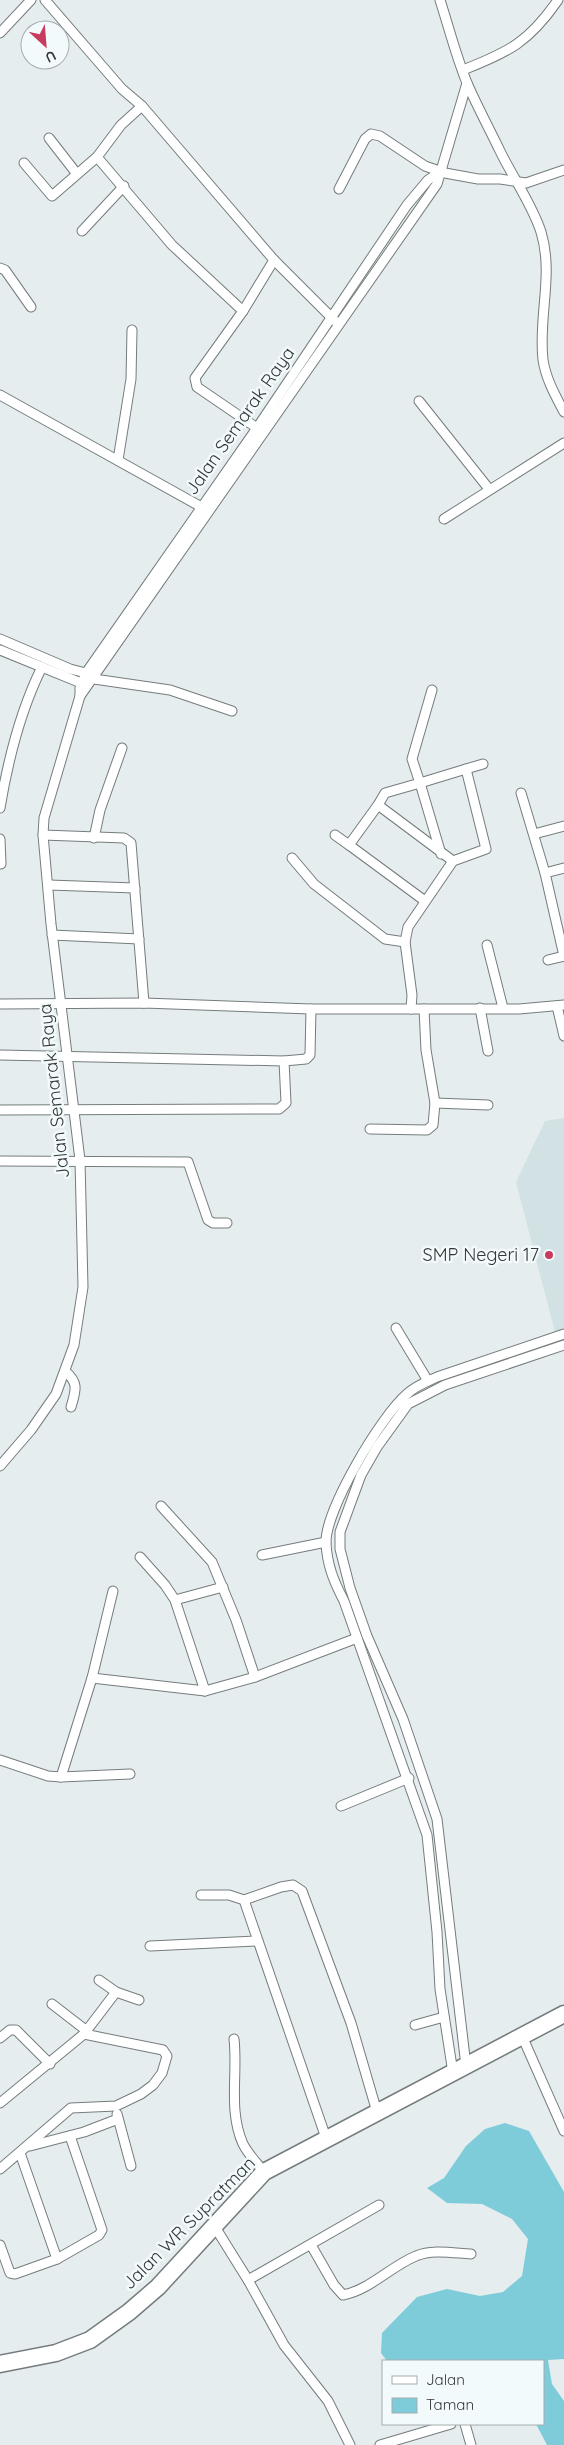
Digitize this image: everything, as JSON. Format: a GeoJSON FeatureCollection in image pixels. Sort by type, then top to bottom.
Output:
{"type":"FeatureCollection","features":[{"type":"Feature","properties":{"kind":"highway","name":"Jalan WR Supratman"},"geometry":{"type":"LineString","coordinates":[[0,2364],[56,2353],[90,2340],[123,2316],[158,2286],[215,2227],[248,2187],[264,2172],[564,2014]]}},
{"type":"Feature","properties":{"kind":"street"},"geometry":{"type":"LineString","coordinates":[[0,33],[31,0]]}},
{"type":"Feature","properties":{"kind":"street"},"geometry":{"type":"LineString","coordinates":[[45,0],[122,89],[142,106],[274,260],[331,318],[340,324]]}},
{"type":"Feature","properties":{"kind":"street"},"geometry":{"type":"LineString","coordinates":[[440,0],[467,83],[535,216],[546,253],[548,277],[543,329],[543,360],[548,380],[564,412]]}},
{"type":"Feature","properties":{"kind":"street"},"geometry":{"type":"LineString","coordinates":[[462,70],[515,48],[529,37],[558,0]]}},
{"type":"Feature","properties":{"kind":"street","name":"Jalan Semarak Raya"},"geometry":{"type":"LineString","coordinates":[[86,673],[209,510],[437,184],[467,83]]}},
{"type":"Feature","properties":{"kind":"street"},"geometry":{"type":"LineString","coordinates":[[24,163],[52,196],[97,157],[121,125],[142,106]]}},
{"type":"Feature","properties":{"kind":"street"},"geometry":{"type":"LineString","coordinates":[[339,189],[365,139],[371,134],[380,136],[425,166],[440,172],[478,179],[500,179],[526,183],[564,170]]}},
{"type":"Feature","properties":{"kind":"street"},"geometry":{"type":"LineString","coordinates":[[49,138],[77,174]]}},
{"type":"Feature","properties":{"kind":"street"},"geometry":{"type":"LineString","coordinates":[[97,157],[124,186],[172,245],[243,311]]}},
{"type":"Feature","properties":{"kind":"street","name":"Jalan Semarak Raya"},"geometry":{"type":"LineString","coordinates":[[0,1466],[47,1409],[56,1394],[74,1345],[83,1287],[80,1160],[52,935],[43,835],[49,800],[80,696],[158,577],[200,508],[257,428],[407,205],[428,180],[440,172]]}},
{"type":"Feature","properties":{"kind":"street"},"geometry":{"type":"LineString","coordinates":[[82,230],[124,186]]}},
{"type":"Feature","properties":{"kind":"street"},"geometry":{"type":"LineString","coordinates":[[257,428],[195,384],[195,378],[243,311],[274,260]]}},
{"type":"Feature","properties":{"kind":"street"},"geometry":{"type":"LineString","coordinates":[[0,268],[5,270],[32,307]]}},
{"type":"Feature","properties":{"kind":"street"},"geometry":{"type":"LineString","coordinates":[[118,460],[131,379],[132,330]]}},
{"type":"Feature","properties":{"kind":"street"},"geometry":{"type":"LineString","coordinates":[[0,395],[200,508],[209,510]]}},
{"type":"Feature","properties":{"kind":"street"},"geometry":{"type":"LineString","coordinates":[[419,401],[489,489]]}},
{"type":"Feature","properties":{"kind":"street"},"geometry":{"type":"LineString","coordinates":[[444,519],[564,443]]}},
{"type":"Feature","properties":{"kind":"street"},"geometry":{"type":"LineString","coordinates":[[0,640],[70,669],[86,673],[88,683]]}},
{"type":"Feature","properties":{"kind":"street"},"geometry":{"type":"LineString","coordinates":[[0,650],[88,683],[170,690],[232,711]]}},
{"type":"Feature","properties":{"kind":"street"},"geometry":{"type":"LineString","coordinates":[[0,808],[8,762],[30,694],[42,667]]}},
{"type":"Feature","properties":{"kind":"street"},"geometry":{"type":"LineString","coordinates":[[432,690],[412,759],[441,854]]}},
{"type":"Feature","properties":{"kind":"street"},"geometry":{"type":"LineString","coordinates":[[94,838],[100,810],[122,748]]}},
{"type":"Feature","properties":{"kind":"street"},"geometry":{"type":"LineString","coordinates":[[349,845],[385,793],[483,764]]}},
{"type":"Feature","properties":{"kind":"street"},"geometry":{"type":"LineString","coordinates":[[370,1129],[429,1130],[434,1120],[435,1103],[426,1050],[412,995],[405,942],[408,927],[453,861],[486,849],[466,769]]}},
{"type":"Feature","properties":{"kind":"street"},"geometry":{"type":"LineString","coordinates":[[521,792],[559,913],[564,956],[548,960]]}},
{"type":"Feature","properties":{"kind":"street"},"geometry":{"type":"LineString","coordinates":[[378,804],[441,854],[453,861]]}},
{"type":"Feature","properties":{"kind":"street"},"geometry":{"type":"LineString","coordinates":[[534,834],[564,826]]}},
{"type":"Feature","properties":{"kind":"street"},"geometry":{"type":"LineString","coordinates":[[43,835],[124,838],[129,840],[131,844],[144,1003]]}},
{"type":"Feature","properties":{"kind":"street"},"geometry":{"type":"LineString","coordinates":[[335,835],[425,900]]}},
{"type":"Feature","properties":{"kind":"street"},"geometry":{"type":"LineString","coordinates":[[0,839],[1,864]]}},
{"type":"Feature","properties":{"kind":"street"},"geometry":{"type":"LineString","coordinates":[[292,858],[314,884],[385,938],[405,942]]}},
{"type":"Feature","properties":{"kind":"street"},"geometry":{"type":"LineString","coordinates":[[545,873],[564,868]]}},
{"type":"Feature","properties":{"kind":"street"},"geometry":{"type":"LineString","coordinates":[[49,885],[135,888]]}},
{"type":"Feature","properties":{"kind":"street"},"geometry":{"type":"LineString","coordinates":[[52,935],[139,939]]}},
{"type":"Feature","properties":{"kind":"street"},"geometry":{"type":"LineString","coordinates":[[487,945],[503,1008]]}},
{"type":"Feature","properties":{"kind":"street"},"geometry":{"type":"LineString","coordinates":[[0,1004],[144,1003],[311,1009],[561,1006],[564,1036]]}},
{"type":"Feature","properties":{"kind":"street"},"geometry":{"type":"LineString","coordinates":[[480,1008],[488,1051]]}},
{"type":"Feature","properties":{"kind":"street"},"geometry":{"type":"LineString","coordinates":[[0,1055],[284,1061],[309,1058],[311,1009]]}},
{"type":"Feature","properties":{"kind":"street"},"geometry":{"type":"LineString","coordinates":[[0,1110],[279,1109],[286,1103],[284,1061]]}},
{"type":"Feature","properties":{"kind":"street"},"geometry":{"type":"LineString","coordinates":[[435,1103],[488,1104]]}},
{"type":"Feature","properties":{"kind":"street"},"geometry":{"type":"LineString","coordinates":[[0,1161],[188,1162],[208,1220],[213,1223],[228,1223]]}},
{"type":"Feature","properties":{"kind":"street"},"geometry":{"type":"LineString","coordinates":[[396,1328],[428,1381]]}},
{"type":"Feature","properties":{"kind":"street"},"geometry":{"type":"LineString","coordinates":[[460,2070],[444,2017],[440,1989],[437,1932],[427,1835],[344,1601],[330,1574],[326,1542],[330,1521],[353,1472],[382,1421],[406,1394],[428,1381],[564,1334]]}},
{"type":"Feature","properties":{"kind":"street"},"geometry":{"type":"LineString","coordinates":[[460,2070],[455,1984],[441,1840],[427,1787],[403,1719],[367,1636],[350,1588],[340,1549],[340,1532],[342,1521],[361,1475],[373,1454],[408,1404],[445,1385],[564,1345]]}},
{"type":"Feature","properties":{"kind":"street"},"geometry":{"type":"LineString","coordinates":[[65,1371],[75,1380],[77,1386],[71,1407]]}},
{"type":"Feature","properties":{"kind":"street"},"geometry":{"type":"LineString","coordinates":[[161,1506],[212,1562],[223,1587],[255,1677]]}},
{"type":"Feature","properties":{"kind":"street"},"geometry":{"type":"LineString","coordinates":[[330,1521],[342,1521]]}},
{"type":"Feature","properties":{"kind":"street"},"geometry":{"type":"LineString","coordinates":[[262,1556],[326,1542]]}},
{"type":"Feature","properties":{"kind":"street"},"geometry":{"type":"LineString","coordinates":[[140,1557],[165,1585],[175,1600],[205,1691]]}},
{"type":"Feature","properties":{"kind":"street"},"geometry":{"type":"LineString","coordinates":[[175,1600],[223,1587]]}},
{"type":"Feature","properties":{"kind":"street"},"geometry":{"type":"LineString","coordinates":[[60,1777],[92,1678],[113,1591]]}},
{"type":"Feature","properties":{"kind":"street"},"geometry":{"type":"LineString","coordinates":[[92,1678],[205,1691],[255,1677],[356,1638]]}},
{"type":"Feature","properties":{"kind":"street"},"geometry":{"type":"LineString","coordinates":[[389,1726],[403,1719]]}},
{"type":"Feature","properties":{"kind":"street"},"geometry":{"type":"LineString","coordinates":[[0,1760],[48,1776],[130,1774]]}},
{"type":"Feature","properties":{"kind":"street"},"geometry":{"type":"LineString","coordinates":[[340,1806],[408,1778]]}},
{"type":"Feature","properties":{"kind":"street"},"geometry":{"type":"LineString","coordinates":[[201,1895],[229,1895],[244,1900],[281,1887],[294,1885],[302,1891],[351,2023],[378,2112]]}},
{"type":"Feature","properties":{"kind":"street"},"geometry":{"type":"LineString","coordinates":[[244,1900],[326,2138]]}},
{"type":"Feature","properties":{"kind":"street"},"geometry":{"type":"LineString","coordinates":[[150,1946],[258,1942]]}},
{"type":"Feature","properties":{"kind":"street"},"geometry":{"type":"LineString","coordinates":[[99,1980],[116,1992],[139,2000]]}},
{"type":"Feature","properties":{"kind":"street"},"geometry":{"type":"LineString","coordinates":[[0,2103],[86,2033],[116,1992]]}},
{"type":"Feature","properties":{"kind":"street"},"geometry":{"type":"LineString","coordinates":[[0,2169],[71,2108],[116,2106],[141,2094],[153,2085],[162,2073],[167,2056],[160,2048],[86,2033],[52,2004]]}},
{"type":"Feature","properties":{"kind":"street"},"geometry":{"type":"LineString","coordinates":[[415,2025],[444,2017]]}},
{"type":"Feature","properties":{"kind":"street"},"geometry":{"type":"LineString","coordinates":[[0,2038],[10,2030],[16,2030],[50,2064]]}},
{"type":"Feature","properties":{"kind":"street"},"geometry":{"type":"LineString","coordinates":[[522,2036],[564,2131]]}},
{"type":"Feature","properties":{"kind":"street"},"geometry":{"type":"LineString","coordinates":[[234,2039],[236,2052],[234,2098],[240,2135],[244,2146],[264,2172]]}},
{"type":"Feature","properties":{"kind":"street"},"geometry":{"type":"LineString","coordinates":[[116,2106],[131,2166]]}},
{"type":"Feature","properties":{"kind":"street"},"geometry":{"type":"LineString","coordinates":[[23,2150],[118,2119]]}},
{"type":"Feature","properties":{"kind":"street"},"geometry":{"type":"LineString","coordinates":[[0,2245],[10,2272],[15,2274],[57,2259],[93,2240],[102,2230],[70,2136]]}},
{"type":"Feature","properties":{"kind":"street"},"geometry":{"type":"LineString","coordinates":[[23,2150],[57,2259]]}},
{"type":"Feature","properties":{"kind":"street"},"geometry":{"type":"LineString","coordinates":[[248,2280],[379,2205]]}},
{"type":"Feature","properties":{"kind":"street"},"geometry":{"type":"LineString","coordinates":[[215,2227],[248,2280],[284,2345],[328,2401],[350,2445]]}},
{"type":"Feature","properties":{"kind":"street"},"geometry":{"type":"LineString","coordinates":[[311,2245],[334,2285],[343,2295],[379,2278],[417,2255],[429,2252],[471,2254]]}},
{"type":"Feature","properties":{"kind":"street"},"geometry":{"type":"LineString","coordinates":[[380,2445],[448,2425]]}},
{"type":"Feature","properties":{"kind":"street"},"geometry":{"type":"LineString","coordinates":[[465,2425],[471,2445]]}},
{"type":"Feature","properties":{"kind":"shaded area","name":"SMP Negeri 17"},"geometry":{"type":"Polygon","coordinates":[[[564,1118],[564,1328],[555,1332],[516,1182],[545,1121],[564,1118]]]}},
{"type":"Feature","properties":{"kind":"green space"},"geometry":{"type":"Polygon","coordinates":[[[505,2123],[529,2131],[564,2192],[564,2359],[548,2360],[552,2384],[564,2401],[564,2445],[547,2445],[537,2425],[544,2425],[544,2360],[386,2360],[381,2353],[382,2333],[417,2297],[447,2289],[480,2296],[503,2292],[522,2276],[528,2239],[512,2219],[482,2204],[447,2203],[427,2188],[444,2178],[466,2146],[485,2129],[505,2123]]]}},
{"type":"Feature","properties":{"kind":"place","name":"SMP Negeri 17"},"geometry":{"type":"Point","coordinates":[549,1255]}}]}
